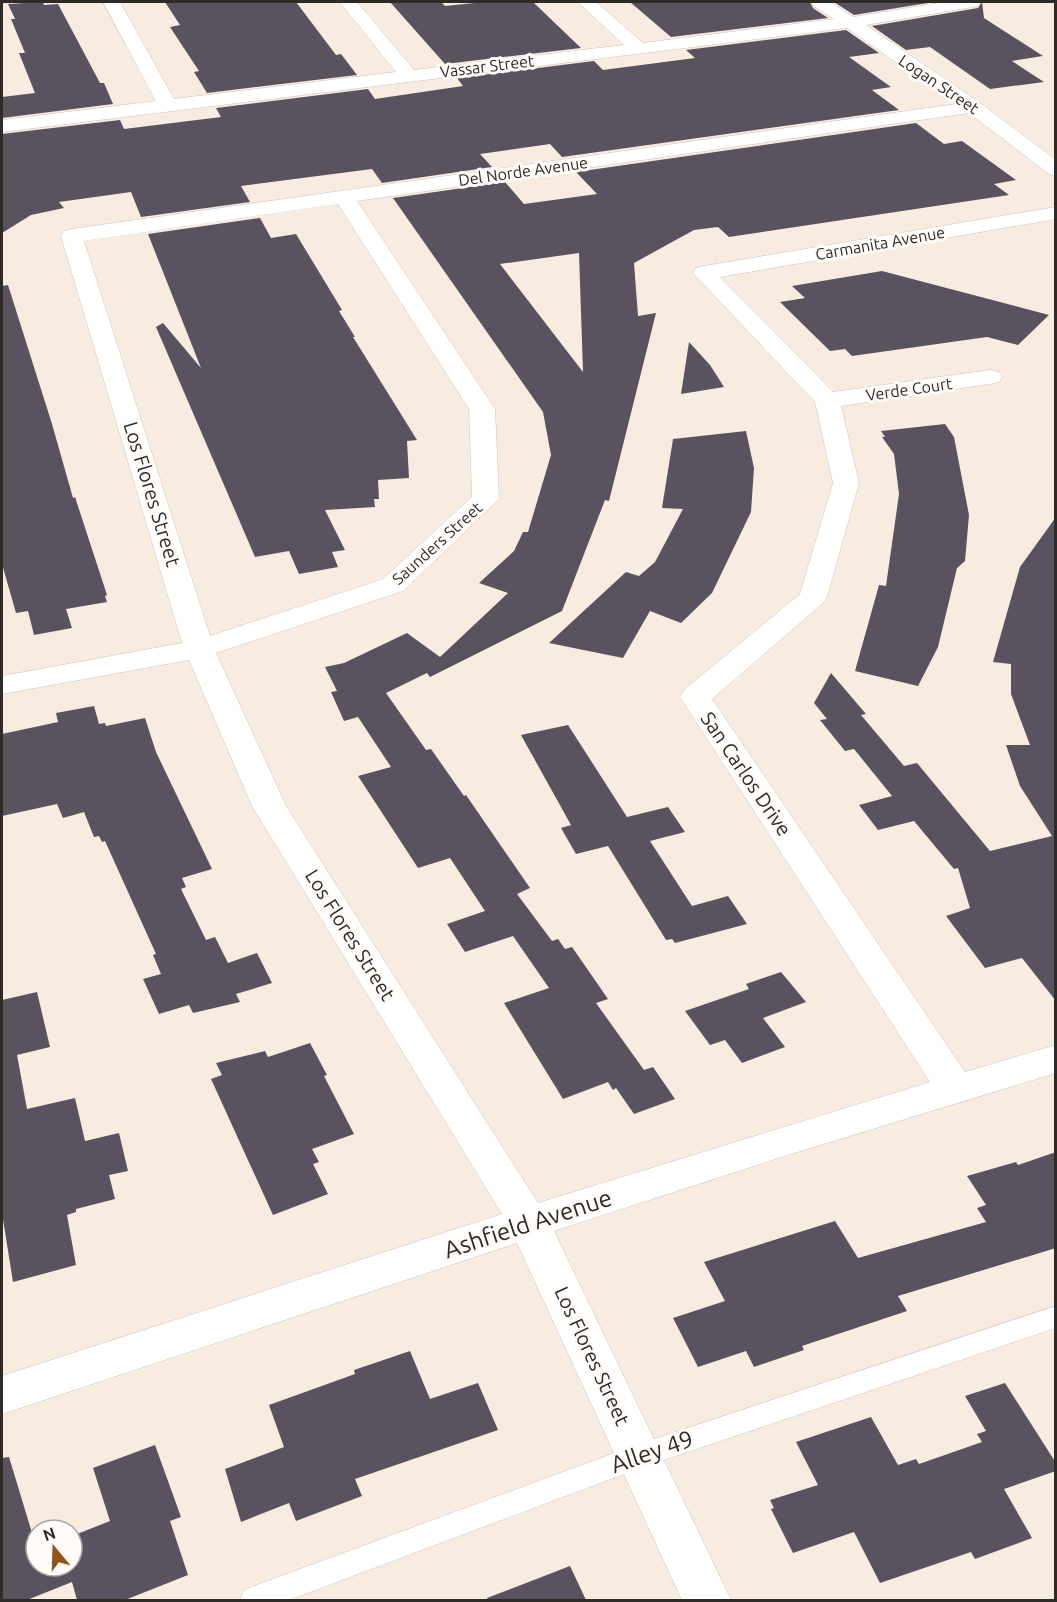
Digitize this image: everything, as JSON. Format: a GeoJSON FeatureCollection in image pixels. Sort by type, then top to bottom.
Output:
{"type":"FeatureCollection","features":[{"type":"Feature","properties":{"kind":"street"},"geometry":{"type":"LineString","coordinates":[[112,2],[168,106]]}},
{"type":"Feature","properties":{"kind":"street"},"geometry":{"type":"LineString","coordinates":[[348,2],[409,76]]}},
{"type":"Feature","properties":{"kind":"street"},"geometry":{"type":"LineString","coordinates":[[586,2],[637,47]]}},
{"type":"Feature","properties":{"kind":"street","name":"Logan Street"},"geometry":{"type":"LineString","coordinates":[[820,2],[974,107],[1056,170]]}},
{"type":"Feature","properties":{"kind":"street","name":"Vassar Street"},"geometry":{"type":"LineString","coordinates":[[2,126],[848,22],[972,2]]}},
{"type":"Feature","properties":{"kind":"street","name":"Del Norde Avenue"},"geometry":{"type":"LineString","coordinates":[[72,236],[974,107]]}},
{"type":"Feature","properties":{"kind":"street","name":"Saunders Street"},"geometry":{"type":"LineString","coordinates":[[199,649],[393,585],[486,500],[482,409],[345,197]]}},
{"type":"Feature","properties":{"kind":"street","name":"Carmanita Avenue"},"geometry":{"type":"LineString","coordinates":[[827,400],[704,273],[1056,213]]}},
{"type":"Feature","properties":{"kind":"street","name":"Los Flores Street"},"geometry":{"type":"LineString","coordinates":[[72,236],[199,649],[269,806],[529,1223],[707,1600]]}},
{"type":"Feature","properties":{"kind":"street","name":"Verde Court"},"geometry":{"type":"LineString","coordinates":[[827,400],[990,377]]}},
{"type":"Feature","properties":{"kind":"street","name":"San Carlos Drive"},"geometry":{"type":"LineString","coordinates":[[827,400],[846,483],[813,597],[695,697],[955,1088]]}},
{"type":"Feature","properties":{"kind":"street"},"geometry":{"type":"LineString","coordinates":[[2,685],[199,649]]}},
{"type":"Feature","properties":{"kind":"street","name":"Ashfield Avenue"},"geometry":{"type":"LineString","coordinates":[[2,1395],[529,1223],[955,1088],[1056,1059]]}},
{"type":"Feature","properties":{"kind":"lane","name":"Alley 49"},"geometry":{"type":"LineString","coordinates":[[254,1600],[639,1456],[1056,1317]]}},
{"type":"Feature","properties":{"kind":"building"},"geometry":{"type":"Polygon","coordinates":[[[43,2],[44,5],[58,4],[100,83],[104,83],[113,104],[2,118],[2,97],[35,93],[19,53],[25,53],[11,19],[15,19],[8,4],[43,2]]]}},
{"type":"Feature","properties":{"kind":"building"},"geometry":{"type":"Polygon","coordinates":[[[165,2],[296,2],[336,55],[341,54],[357,75],[207,93],[194,72],[199,71],[170,27],[180,25],[165,2]]]}},
{"type":"Feature","properties":{"kind":"building"},"geometry":{"type":"Polygon","coordinates":[[[390,2],[441,2],[445,6],[484,2],[533,2],[581,48],[445,64],[390,2]]]}},
{"type":"Feature","properties":{"kind":"building"},"geometry":{"type":"Polygon","coordinates":[[[630,2],[810,2],[813,8],[828,18],[671,37],[630,2]]]}},
{"type":"Feature","properties":{"kind":"building"},"geometry":{"type":"Polygon","coordinates":[[[834,2],[934,2],[854,15],[834,2]]]}},
{"type":"Feature","properties":{"kind":"building"},"geometry":{"type":"Polygon","coordinates":[[[982,2],[984,18],[1043,56],[1012,61],[1044,82],[990,89],[930,47],[906,50],[872,26],[978,8],[982,2]]]}},
{"type":"Feature","properties":{"kind":"building"},"geometry":{"type":"Polygon","coordinates":[[[846,30],[879,53],[849,57],[891,87],[872,90],[899,110],[562,157],[550,144],[480,154],[492,167],[382,183],[372,169],[241,186],[250,202],[141,217],[131,192],[59,202],[64,208],[31,215],[2,233],[2,134],[120,120],[124,129],[221,117],[216,108],[368,89],[375,99],[463,86],[457,78],[594,61],[603,70],[695,58],[686,50],[846,30]]]}},
{"type":"Feature","properties":{"kind":"building"},"geometry":{"type":"Polygon","coordinates":[[[916,123],[944,144],[962,141],[1016,180],[994,184],[1009,195],[729,237],[718,227],[694,230],[634,263],[638,316],[656,313],[609,501],[605,500],[562,611],[430,677],[427,673],[386,693],[426,750],[431,749],[464,796],[466,795],[530,888],[517,894],[552,941],[558,939],[565,949],[572,947],[608,999],[596,1003],[644,1070],[653,1067],[675,1099],[634,1114],[616,1088],[613,1090],[608,1082],[563,1099],[504,1003],[549,988],[513,936],[465,952],[447,924],[485,911],[450,858],[418,868],[358,776],[391,767],[358,717],[344,721],[331,692],[337,691],[325,667],[344,663],[407,633],[440,657],[508,593],[479,583],[514,551],[523,532],[528,532],[551,455],[543,412],[393,198],[505,182],[524,204],[597,194],[576,172],[916,123]],[[579,253],[500,264],[583,372],[579,253]]]}},
{"type":"Feature","properties":{"kind":"building"},"geometry":{"type":"Polygon","coordinates":[[[260,218],[271,238],[296,234],[342,310],[339,311],[355,337],[353,337],[417,440],[407,441],[409,478],[378,480],[379,499],[374,499],[375,507],[325,510],[345,550],[332,552],[338,567],[299,574],[289,551],[255,557],[156,327],[163,323],[201,368],[148,234],[260,218]]]}},
{"type":"Feature","properties":{"kind":"building"},"geometry":{"type":"Polygon","coordinates":[[[882,271],[1049,315],[1018,345],[987,337],[852,356],[845,349],[830,351],[780,302],[805,298],[792,286],[882,271]]]}},
{"type":"Feature","properties":{"kind":"building"},"geometry":{"type":"Polygon","coordinates":[[[8,285],[73,498],[75,497],[107,595],[105,596],[107,602],[66,609],[72,628],[34,635],[28,611],[16,613],[2,564],[2,286],[8,285]]]}},
{"type":"Feature","properties":{"kind":"building"},"geometry":{"type":"Polygon","coordinates":[[[689,342],[710,365],[724,387],[681,394],[689,342]]]}},
{"type":"Feature","properties":{"kind":"building"},"geometry":{"type":"Polygon","coordinates":[[[945,424],[954,437],[969,515],[965,561],[957,568],[938,647],[918,686],[855,671],[879,585],[886,586],[899,494],[894,454],[882,437],[885,437],[881,431],[945,424]]]}},
{"type":"Feature","properties":{"kind":"building"},"geometry":{"type":"Polygon","coordinates":[[[746,431],[754,468],[751,512],[712,593],[681,623],[650,611],[623,658],[549,643],[626,572],[639,576],[655,562],[683,509],[662,508],[673,439],[746,431]]]}},
{"type":"Feature","properties":{"kind":"building"},"geometry":{"type":"Polygon","coordinates":[[[1056,517],[1056,1001],[1022,958],[985,968],[946,916],[970,908],[958,868],[954,869],[914,821],[878,830],[859,805],[892,796],[854,749],[845,751],[820,720],[827,719],[814,703],[831,673],[866,714],[861,715],[904,766],[917,763],[990,851],[1052,836],[1020,786],[1006,745],[1030,745],[1011,694],[1011,664],[993,662],[1020,567],[1056,517]]]}},
{"type":"Feature","properties":{"kind":"building"},"geometry":{"type":"Polygon","coordinates":[[[94,706],[99,724],[105,723],[106,726],[145,718],[156,752],[212,869],[182,878],[186,887],[181,889],[206,940],[215,937],[228,963],[257,953],[272,983],[236,994],[240,1002],[193,1013],[189,1005],[159,1014],[143,979],[161,974],[153,955],[156,954],[105,841],[102,842],[99,836],[94,837],[84,812],[63,818],[57,804],[2,816],[2,734],[58,722],[56,713],[94,706]]]}},
{"type":"Feature","properties":{"kind":"building"},"geometry":{"type":"Polygon","coordinates":[[[568,725],[627,817],[668,807],[685,832],[650,841],[692,906],[728,896],[747,924],[675,943],[672,939],[666,940],[608,846],[576,854],[561,828],[571,825],[521,735],[568,725]]]}},
{"type":"Feature","properties":{"kind":"building"},"geometry":{"type":"Polygon","coordinates":[[[781,972],[806,1002],[763,1018],[785,1047],[742,1063],[725,1040],[710,1045],[685,1011],[749,989],[746,984],[781,972]]]}},
{"type":"Feature","properties":{"kind":"building"},"geometry":{"type":"Polygon","coordinates":[[[37,992],[50,1047],[17,1055],[27,1109],[75,1098],[85,1141],[119,1133],[128,1171],[109,1175],[115,1199],[76,1209],[76,1212],[67,1215],[76,1265],[13,1282],[2,1213],[2,1000],[37,992]]]}},
{"type":"Feature","properties":{"kind":"building"},"geometry":{"type":"Polygon","coordinates":[[[310,1043],[354,1134],[312,1149],[319,1162],[313,1164],[328,1194],[273,1215],[211,1079],[222,1075],[216,1063],[265,1051],[268,1057],[310,1043]]]}},
{"type":"Feature","properties":{"kind":"building"},"geometry":{"type":"Polygon","coordinates":[[[1056,1152],[1056,1248],[898,1296],[907,1311],[802,1346],[804,1350],[754,1367],[746,1351],[698,1367],[673,1318],[725,1301],[704,1262],[835,1221],[858,1258],[986,1222],[977,1208],[986,1205],[967,1176],[1016,1162],[1018,1165],[1056,1152]]]}},
{"type":"Feature","properties":{"kind":"building"},"geometry":{"type":"Polygon","coordinates":[[[410,1351],[430,1399],[478,1383],[498,1430],[355,1479],[362,1496],[296,1521],[289,1503],[241,1522],[225,1469],[284,1447],[269,1405],[355,1374],[354,1370],[410,1351]]]}},
{"type":"Feature","properties":{"kind":"building"},"geometry":{"type":"Polygon","coordinates":[[[1005,1383],[1056,1463],[1056,1471],[1004,1489],[1032,1538],[975,1559],[971,1552],[880,1583],[854,1532],[793,1553],[771,1509],[774,1508],[770,1500],[818,1485],[796,1442],[871,1417],[898,1465],[916,1459],[919,1464],[982,1442],[977,1434],[986,1431],[965,1396],[1005,1383]]]}},
{"type":"Feature","properties":{"kind":"building"},"geometry":{"type":"Polygon","coordinates":[[[155,1445],[181,1517],[170,1521],[188,1575],[125,1600],[77,1600],[72,1582],[27,1600],[2,1600],[2,1458],[9,1457],[28,1518],[24,1518],[24,1578],[84,1578],[84,1531],[110,1521],[93,1468],[155,1445]]]}},
{"type":"Feature","properties":{"kind":"building"},"geometry":{"type":"Polygon","coordinates":[[[570,1566],[586,1600],[488,1600],[487,1598],[570,1566]]]}}]}
